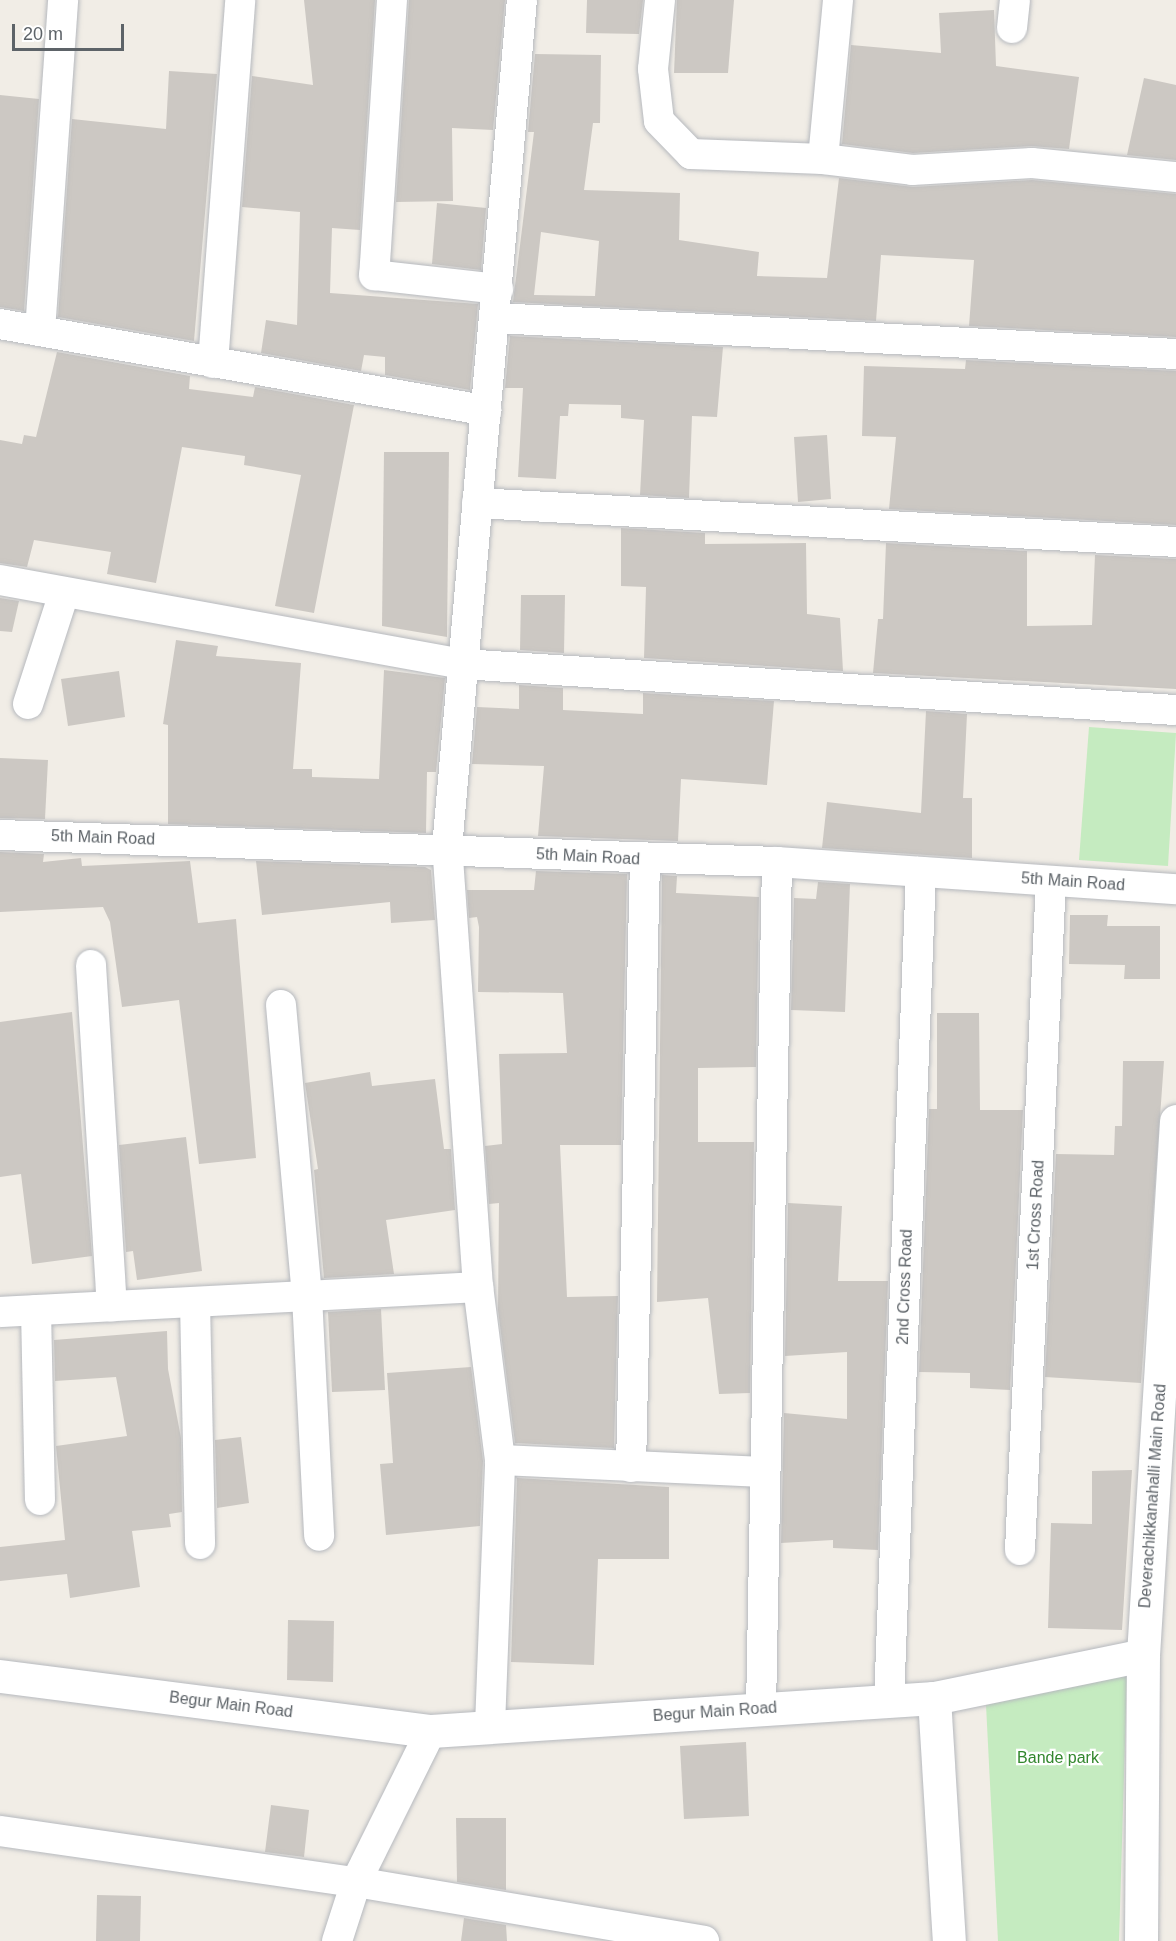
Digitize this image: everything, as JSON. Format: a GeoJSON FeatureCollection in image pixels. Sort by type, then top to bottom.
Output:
{"type":"FeatureCollection","features":[{"type":"Feature","properties":{"kind":"street"},"geometry":{"type":"LineString","coordinates":[[40,331],[63,0]]}},
{"type":"Feature","properties":{"kind":"street"},"geometry":{"type":"LineString","coordinates":[[213,363],[240,0]]}},
{"type":"Feature","properties":{"kind":"street"},"geometry":{"type":"LineString","coordinates":[[392,0],[374,276],[497,303],[1176,354]]}},
{"type":"Feature","properties":{"kind":"street"},"geometry":{"type":"LineString","coordinates":[[490,1726],[500,1460],[478,1287],[447,849],[522,0]]}},
{"type":"Feature","properties":{"kind":"street"},"geometry":{"type":"LineString","coordinates":[[660,0],[653,69],[660,121],[691,154],[823,159],[912,170],[1032,163],[1176,177]]}},
{"type":"Feature","properties":{"kind":"street"},"geometry":{"type":"LineString","coordinates":[[823,159],[838,0]]}},
{"type":"Feature","properties":{"kind":"street"},"geometry":{"type":"LineString","coordinates":[[0,324],[486,411]]}},
{"type":"Feature","properties":{"kind":"street"},"geometry":{"type":"LineString","coordinates":[[477,503],[1176,542]]}},
{"type":"Feature","properties":{"kind":"street"},"geometry":{"type":"LineString","coordinates":[[0,580],[462,664],[1176,710]]}},
{"type":"Feature","properties":{"kind":"street"},"geometry":{"type":"LineString","coordinates":[[28,704],[64,593]]}},
{"type":"Feature","properties":{"kind":"street","name":"5th Main Road"},"geometry":{"type":"LineString","coordinates":[[0,834],[447,849],[645,860],[777,862],[1176,889]]}},
{"type":"Feature","properties":{"kind":"street"},"geometry":{"type":"LineString","coordinates":[[631,1467],[645,860]]}},
{"type":"Feature","properties":{"kind":"street"},"geometry":{"type":"LineString","coordinates":[[761,1710],[777,862]]}},
{"type":"Feature","properties":{"kind":"street","name":"2nd Cross Road"},"geometry":{"type":"LineString","coordinates":[[889,1701],[921,872]]}},
{"type":"Feature","properties":{"kind":"street","name":"1st Cross Road"},"geometry":{"type":"LineString","coordinates":[[1020,1550],[1051,881]]}},
{"type":"Feature","properties":{"kind":"street"},"geometry":{"type":"LineString","coordinates":[[91,965],[112,1306]]}},
{"type":"Feature","properties":{"kind":"street"},"geometry":{"type":"LineString","coordinates":[[281,1005],[307,1296],[319,1536]]}},
{"type":"Feature","properties":{"kind":"street","name":"Deverachikkanahalli Main Road"},"geometry":{"type":"LineString","coordinates":[[1143,1655],[1168,1376],[1176,1121]]}},
{"type":"Feature","properties":{"kind":"street"},"geometry":{"type":"LineString","coordinates":[[0,1312],[478,1287]]}},
{"type":"Feature","properties":{"kind":"street"},"geometry":{"type":"LineString","coordinates":[[195,1302],[200,1544]]}},
{"type":"Feature","properties":{"kind":"street"},"geometry":{"type":"LineString","coordinates":[[36,1310],[40,1500]]}},
{"type":"Feature","properties":{"kind":"street"},"geometry":{"type":"LineString","coordinates":[[500,1460],[765,1472]]}},
{"type":"Feature","properties":{"kind":"street"},"geometry":{"type":"LineString","coordinates":[[1141,1941],[1143,1655]]}},
{"type":"Feature","properties":{"kind":"street","name":"Begur Main Road"},"geometry":{"type":"LineString","coordinates":[[0,1676],[431,1731],[934,1698],[1143,1655]]}},
{"type":"Feature","properties":{"kind":"street"},"geometry":{"type":"LineString","coordinates":[[934,1698],[949,1941]]}},
{"type":"Feature","properties":{"kind":"street"},"geometry":{"type":"LineString","coordinates":[[337,1941],[356,1882],[431,1731]]}},
{"type":"Feature","properties":{"kind":"street"},"geometry":{"type":"LineString","coordinates":[[0,1831],[356,1882],[704,1941]]}},
{"type":"Feature","properties":{"kind":"green space"},"geometry":{"type":"Polygon","coordinates":[[[1089,727],[1176,733],[1168,866],[1079,860],[1089,727]]]}},
{"type":"Feature","properties":{"kind":"green space","name":"Bande park"},"geometry":{"type":"Polygon","coordinates":[[[1127,1676],[1119,1941],[998,1941],[986,1705],[1127,1676]]]}},
{"type":"Feature","properties":{"kind":"building"},"geometry":{"type":"Polygon","coordinates":[[[304,0],[375,0],[360,230],[332,228],[330,293],[478,304],[470,390],[385,375],[385,357],[364,355],[361,371],[261,353],[266,320],[297,325],[300,212],[242,207],[252,76],[313,85],[304,0]]]}},
{"type":"Feature","properties":{"kind":"building"},"geometry":{"type":"Polygon","coordinates":[[[409,0],[505,0],[493,130],[452,128],[453,201],[396,202],[409,0]]]}},
{"type":"Feature","properties":{"kind":"building"},"geometry":{"type":"Polygon","coordinates":[[[587,0],[643,0],[639,34],[586,33],[587,0]]]}},
{"type":"Feature","properties":{"kind":"building"},"geometry":{"type":"Polygon","coordinates":[[[677,0],[734,0],[728,73],[674,73],[677,0]]]}},
{"type":"Feature","properties":{"kind":"building"},"geometry":{"type":"Polygon","coordinates":[[[994,10],[996,66],[1079,77],[1069,149],[1031,146],[913,153],[842,144],[851,45],[941,53],[939,13],[994,10]]]}},
{"type":"Feature","properties":{"kind":"building"},"geometry":{"type":"Polygon","coordinates":[[[535,54],[601,55],[600,123],[593,123],[584,190],[680,193],[679,240],[759,252],[757,276],[827,278],[839,178],[913,187],[1032,180],[1176,194],[1176,337],[969,326],[974,260],[881,255],[876,321],[513,302],[534,132],[528,132],[535,54]],[[541,232],[534,295],[595,296],[599,241],[541,232]]]}},
{"type":"Feature","properties":{"kind":"building"},"geometry":{"type":"Polygon","coordinates":[[[169,71],[217,74],[194,341],[58,317],[72,119],[166,129],[169,71]]]}},
{"type":"Feature","properties":{"kind":"building"},"geometry":{"type":"Polygon","coordinates":[[[1144,78],[1176,85],[1176,160],[1127,155],[1144,78]]]}},
{"type":"Feature","properties":{"kind":"building"},"geometry":{"type":"Polygon","coordinates":[[[0,95],[39,99],[24,311],[0,307],[0,95]]]}},
{"type":"Feature","properties":{"kind":"building"},"geometry":{"type":"Polygon","coordinates":[[[437,203],[486,208],[481,270],[432,264],[437,203]]]}},
{"type":"Feature","properties":{"kind":"building"},"geometry":{"type":"Polygon","coordinates":[[[510,336],[723,347],[717,417],[692,416],[689,498],[640,495],[644,420],[621,418],[621,405],[569,404],[568,416],[560,416],[556,479],[518,477],[523,388],[505,388],[510,336]]]}},
{"type":"Feature","properties":{"kind":"building"},"geometry":{"type":"Polygon","coordinates":[[[57,352],[190,376],[189,389],[253,397],[255,387],[354,405],[314,613],[275,606],[301,475],[244,465],[245,456],[182,447],[156,583],[107,574],[111,552],[34,540],[27,567],[0,563],[0,440],[22,444],[24,435],[36,437],[57,352]]]}},
{"type":"Feature","properties":{"kind":"building"},"geometry":{"type":"Polygon","coordinates":[[[966,360],[1176,371],[1176,525],[889,509],[896,437],[862,436],[864,366],[965,369],[966,360]]]}},
{"type":"Feature","properties":{"kind":"building"},"geometry":{"type":"Polygon","coordinates":[[[827,435],[831,499],[798,502],[794,437],[827,435]]]}},
{"type":"Feature","properties":{"kind":"building"},"geometry":{"type":"Polygon","coordinates":[[[384,452],[449,452],[447,637],[382,626],[384,452]]]}},
{"type":"Feature","properties":{"kind":"building"},"geometry":{"type":"Polygon","coordinates":[[[621,528],[705,533],[705,544],[806,543],[807,614],[840,618],[843,671],[644,658],[646,587],[621,586],[621,528]]]}},
{"type":"Feature","properties":{"kind":"building"},"geometry":{"type":"Polygon","coordinates":[[[886,543],[1027,551],[1027,626],[1092,625],[1095,555],[1176,559],[1176,689],[873,673],[878,619],[883,619],[886,543]]]}},
{"type":"Feature","properties":{"kind":"building"},"geometry":{"type":"Polygon","coordinates":[[[521,595],[565,595],[564,653],[520,650],[521,595]]]}},
{"type":"Feature","properties":{"kind":"building"},"geometry":{"type":"Polygon","coordinates":[[[0,598],[19,601],[12,632],[0,631],[0,598]]]}},
{"type":"Feature","properties":{"kind":"building"},"geometry":{"type":"Polygon","coordinates":[[[176,640],[218,646],[216,656],[301,663],[293,769],[312,769],[312,777],[379,779],[384,670],[445,678],[436,772],[427,772],[426,833],[168,824],[168,725],[163,724],[176,640]]]}},
{"type":"Feature","properties":{"kind":"building"},"geometry":{"type":"Polygon","coordinates":[[[119,671],[125,717],[68,726],[61,679],[119,671]]]}},
{"type":"Feature","properties":{"kind":"building"},"geometry":{"type":"Polygon","coordinates":[[[519,685],[563,688],[563,710],[643,714],[643,693],[774,701],[767,785],[681,779],[678,841],[538,836],[544,766],[472,764],[477,707],[519,709],[519,685]]]}},
{"type":"Feature","properties":{"kind":"building"},"geometry":{"type":"Polygon","coordinates":[[[926,711],[967,714],[963,798],[972,798],[972,858],[822,848],[827,802],[921,813],[926,711]]]}},
{"type":"Feature","properties":{"kind":"building"},"geometry":{"type":"Polygon","coordinates":[[[0,758],[48,760],[45,819],[0,818],[0,758]]]}},
{"type":"Feature","properties":{"kind":"building"},"geometry":{"type":"Polygon","coordinates":[[[0,852],[44,854],[43,862],[81,858],[82,866],[190,861],[198,923],[236,919],[256,1158],[199,1164],[179,1000],[122,1007],[110,922],[103,907],[0,912],[0,852]]]}},
{"type":"Feature","properties":{"kind":"building"},"geometry":{"type":"Polygon","coordinates":[[[256,861],[425,867],[431,870],[435,920],[391,923],[390,902],[262,915],[256,861]]]}},
{"type":"Feature","properties":{"kind":"building"},"geometry":{"type":"Polygon","coordinates":[[[536,871],[627,874],[621,1145],[560,1145],[567,1297],[618,1296],[614,1448],[515,1443],[498,1310],[499,1203],[489,1204],[485,1146],[502,1144],[499,1054],[567,1053],[563,993],[478,992],[479,927],[477,917],[469,918],[467,890],[534,890],[536,871]]]}},
{"type":"Feature","properties":{"kind":"building"},"geometry":{"type":"Polygon","coordinates":[[[662,875],[677,876],[676,893],[759,897],[756,1067],[698,1068],[698,1142],[754,1142],[750,1393],[719,1394],[708,1298],[657,1302],[662,875]]]}},
{"type":"Feature","properties":{"kind":"building"},"geometry":{"type":"Polygon","coordinates":[[[818,882],[850,884],[845,1012],[791,1010],[794,898],[816,899],[818,882]]]}},
{"type":"Feature","properties":{"kind":"building"},"geometry":{"type":"Polygon","coordinates":[[[1070,915],[1108,915],[1107,926],[1160,926],[1160,979],[1124,979],[1125,965],[1069,964],[1070,915]]]}},
{"type":"Feature","properties":{"kind":"building"},"geometry":{"type":"Polygon","coordinates":[[[72,1012],[92,1256],[32,1264],[21,1174],[0,1177],[0,1022],[72,1012]]]}},
{"type":"Feature","properties":{"kind":"building"},"geometry":{"type":"Polygon","coordinates":[[[937,1013],[979,1013],[980,1110],[1023,1110],[1010,1390],[970,1388],[970,1373],[919,1372],[929,1109],[937,1109],[937,1013]]]}},
{"type":"Feature","properties":{"kind":"building"},"geometry":{"type":"Polygon","coordinates":[[[1123,1061],[1164,1061],[1141,1383],[1045,1377],[1056,1154],[1114,1155],[1115,1126],[1122,1126],[1123,1061]]]}},
{"type":"Feature","properties":{"kind":"building"},"geometry":{"type":"Polygon","coordinates":[[[370,1072],[372,1086],[435,1079],[444,1149],[451,1149],[455,1210],[386,1220],[394,1274],[324,1278],[314,1170],[318,1169],[305,1083],[370,1072]]]}},
{"type":"Feature","properties":{"kind":"building"},"geometry":{"type":"Polygon","coordinates":[[[186,1137],[202,1271],[137,1280],[133,1251],[126,1252],[119,1145],[186,1137]]]}},
{"type":"Feature","properties":{"kind":"building"},"geometry":{"type":"Polygon","coordinates":[[[788,1203],[842,1206],[838,1281],[888,1281],[878,1550],[833,1548],[833,1540],[781,1543],[784,1413],[847,1419],[847,1352],[785,1356],[788,1203]]]}},
{"type":"Feature","properties":{"kind":"building"},"geometry":{"type":"Polygon","coordinates":[[[381,1309],[385,1390],[332,1392],[328,1312],[381,1309]]]}},
{"type":"Feature","properties":{"kind":"building"},"geometry":{"type":"Polygon","coordinates":[[[167,1331],[168,1369],[181,1438],[182,1512],[169,1514],[171,1527],[132,1531],[140,1587],[70,1598],[67,1574],[0,1581],[0,1547],[65,1540],[56,1446],[127,1436],[116,1377],[55,1381],[54,1340],[167,1331]]]}},
{"type":"Feature","properties":{"kind":"building"},"geometry":{"type":"Polygon","coordinates":[[[471,1367],[483,1461],[480,1526],[386,1535],[380,1464],[393,1463],[387,1373],[471,1367]]]}},
{"type":"Feature","properties":{"kind":"building"},"geometry":{"type":"Polygon","coordinates":[[[241,1437],[249,1503],[217,1508],[215,1440],[241,1437]]]}},
{"type":"Feature","properties":{"kind":"building"},"geometry":{"type":"Polygon","coordinates":[[[1132,1470],[1122,1630],[1048,1628],[1051,1523],[1092,1524],[1092,1471],[1132,1470]]]}},
{"type":"Feature","properties":{"kind":"building"},"geometry":{"type":"Polygon","coordinates":[[[517,1478],[669,1487],[669,1559],[598,1559],[594,1665],[511,1662],[517,1478]]]}},
{"type":"Feature","properties":{"kind":"building"},"geometry":{"type":"Polygon","coordinates":[[[288,1620],[334,1621],[333,1682],[287,1680],[288,1620]]]}},
{"type":"Feature","properties":{"kind":"building"},"geometry":{"type":"Polygon","coordinates":[[[746,1742],[749,1816],[684,1819],[680,1746],[746,1742]]]}},
{"type":"Feature","properties":{"kind":"building"},"geometry":{"type":"Polygon","coordinates":[[[271,1805],[309,1810],[304,1857],[265,1852],[271,1805]]]}},
{"type":"Feature","properties":{"kind":"building"},"geometry":{"type":"Polygon","coordinates":[[[456,1818],[506,1818],[506,1890],[457,1882],[456,1818]]]}},
{"type":"Feature","properties":{"kind":"building"},"geometry":{"type":"Polygon","coordinates":[[[97,1895],[141,1896],[140,1941],[96,1941],[97,1895]]]}},
{"type":"Feature","properties":{"kind":"building"},"geometry":{"type":"Polygon","coordinates":[[[464,1918],[506,1925],[507,1941],[461,1941],[464,1918]]]}}]}
